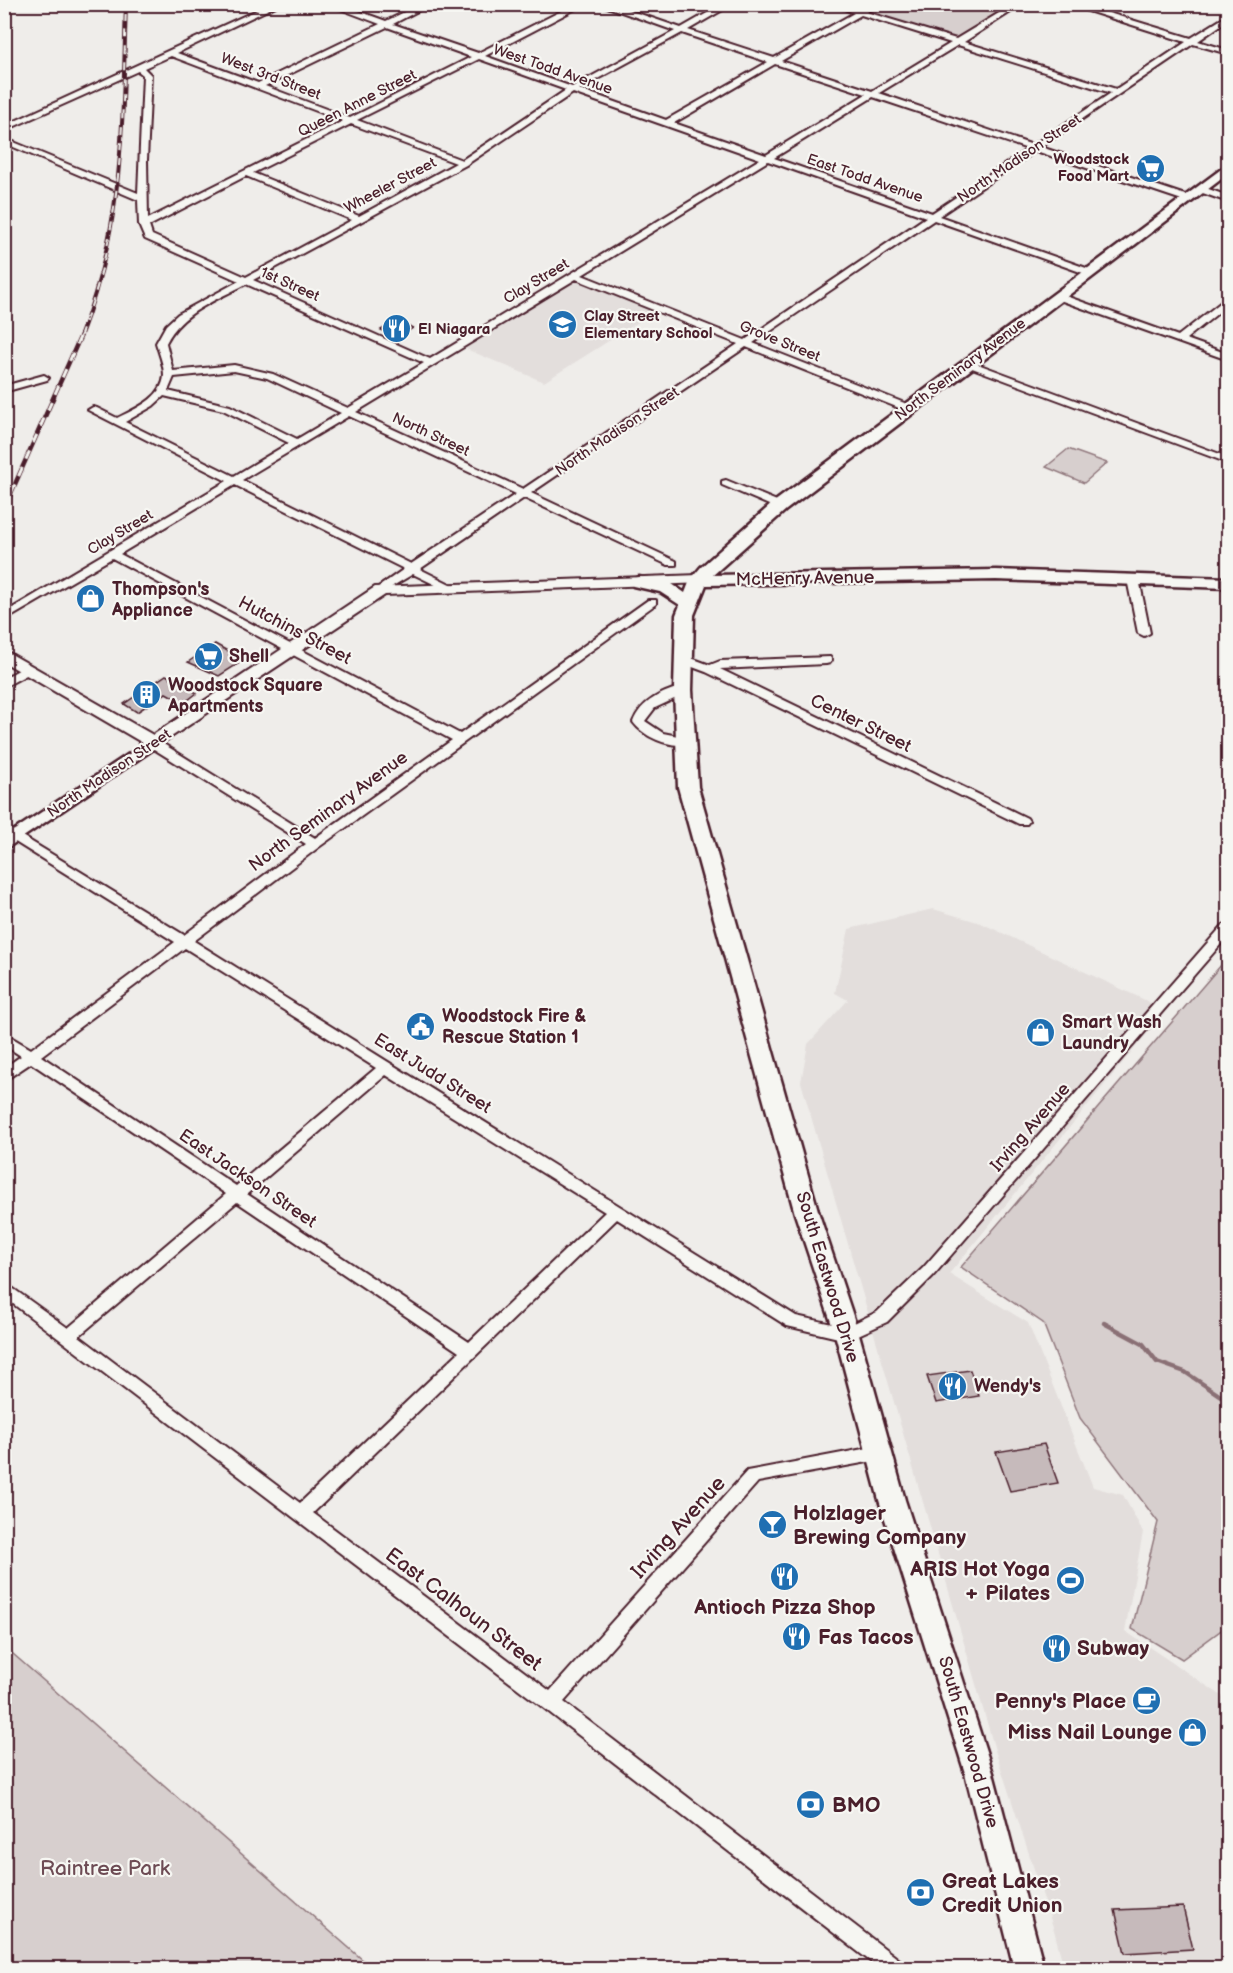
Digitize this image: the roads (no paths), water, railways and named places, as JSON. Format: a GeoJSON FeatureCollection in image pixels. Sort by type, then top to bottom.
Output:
{"type":"FeatureCollection","features":[{"type":"Feature","properties":{"kind":"main road","name":"North Seminary Avenue"},"geometry":{"type":"LineString","coordinates":[[699,580],[720,557],[780,506],[1228,168]]}},
{"type":"Feature","properties":{"kind":"main road"},"geometry":{"type":"LineString","coordinates":[[720,557],[727,568],[764,578]]}},
{"type":"Feature","properties":{"kind":"main road","name":"McHenry Avenue"},"geometry":{"type":"LineString","coordinates":[[381,590],[764,578],[996,575],[1228,583]]}},
{"type":"Feature","properties":{"kind":"main road","name":"South Eastwood Drive"},"geometry":{"type":"LineString","coordinates":[[699,580],[685,615],[683,690],[688,787],[807,1214],[847,1334],[879,1453],[979,1773],[1029,1968]]}},
{"type":"Feature","properties":{"kind":"main road"},"geometry":{"type":"LineString","coordinates":[[639,582],[666,588],[689,603]]}},
{"type":"Feature","properties":{"kind":"main road","name":"North Madison Street"},"geometry":{"type":"LineString","coordinates":[[153,743],[381,590]]}},
{"type":"Feature","properties":{"kind":"main road"},"geometry":{"type":"LineString","coordinates":[[4,655],[153,743]]}},
{"type":"Feature","properties":{"kind":"street"},"geometry":{"type":"LineString","coordinates":[[4,129],[278,4]]}},
{"type":"Feature","properties":{"kind":"street","name":"West Todd Avenue"},"geometry":{"type":"LineString","coordinates":[[330,4],[768,158]]}},
{"type":"Feature","properties":{"kind":"street"},"geometry":{"type":"LineString","coordinates":[[258,86],[428,4]]}},
{"type":"Feature","properties":{"kind":"street","name":"Queen Anne Street"},"geometry":{"type":"LineString","coordinates":[[143,225],[582,4]]}},
{"type":"Feature","properties":{"kind":"street"},"geometry":{"type":"LineString","coordinates":[[602,4],[1188,199]]}},
{"type":"Feature","properties":{"kind":"street","name":"Wheeler Street"},"geometry":{"type":"LineString","coordinates":[[169,374],[161,343],[169,327],[181,316],[463,163],[572,90],[730,4]]}},
{"type":"Feature","properties":{"kind":"street"},"geometry":{"type":"LineString","coordinates":[[834,4],[1117,92]]}},
{"type":"Feature","properties":{"kind":"street"},"geometry":{"type":"LineString","coordinates":[[666,123],[874,4]]}},
{"type":"Feature","properties":{"kind":"street","name":"Clay Street"},"geometry":{"type":"LineString","coordinates":[[4,618],[431,363],[1020,4]]}},
{"type":"Feature","properties":{"kind":"street"},"geometry":{"type":"LineString","coordinates":[[1069,4],[1228,52]]}},
{"type":"Feature","properties":{"kind":"street","name":"North Madison Street"},"geometry":{"type":"LineString","coordinates":[[381,590],[1228,17]]}},
{"type":"Feature","properties":{"kind":"street","name":"West 3rd Street"},"geometry":{"type":"LineString","coordinates":[[171,53],[463,163]]}},
{"type":"Feature","properties":{"kind":"street"},"geometry":{"type":"LineString","coordinates":[[140,68],[147,75],[143,225]]}},
{"type":"Feature","properties":{"kind":"street"},"geometry":{"type":"LineString","coordinates":[[4,140],[143,199]]}},
{"type":"Feature","properties":{"kind":"street","name":"East Todd Avenue"},"geometry":{"type":"LineString","coordinates":[[768,158],[1089,272]]}},
{"type":"Feature","properties":{"kind":"street"},"geometry":{"type":"LineString","coordinates":[[246,173],[358,219]]}},
{"type":"Feature","properties":{"kind":"street"},"geometry":{"type":"LineString","coordinates":[[1200,189],[1228,199]]}},
{"type":"Feature","properties":{"kind":"street","name":"1st Street"},"geometry":{"type":"LineString","coordinates":[[143,225],[148,237],[431,363]]}},
{"type":"Feature","properties":{"kind":"street","name":"Grove Street"},"geometry":{"type":"LineString","coordinates":[[574,275],[908,408]]}},
{"type":"Feature","properties":{"kind":"street"},"geometry":{"type":"LineString","coordinates":[[1057,296],[1228,357]]}},
{"type":"Feature","properties":{"kind":"street"},"geometry":{"type":"LineString","coordinates":[[1179,340],[1228,301]]}},
{"type":"Feature","properties":{"kind":"street"},"geometry":{"type":"LineString","coordinates":[[967,363],[1228,460]]}},
{"type":"Feature","properties":{"kind":"street","name":"North Street"},"geometry":{"type":"LineString","coordinates":[[169,374],[209,369],[255,371],[270,376],[672,563]]}},
{"type":"Feature","properties":{"kind":"street"},"geometry":{"type":"LineString","coordinates":[[118,422],[162,393],[169,374]]}},
{"type":"Feature","properties":{"kind":"street"},"geometry":{"type":"LineString","coordinates":[[4,389],[44,378]]}},
{"type":"Feature","properties":{"kind":"street"},"geometry":{"type":"LineString","coordinates":[[162,393],[217,405],[297,443]]}},
{"type":"Feature","properties":{"kind":"street"},"geometry":{"type":"LineString","coordinates":[[93,410],[450,588]]}},
{"type":"Feature","properties":{"kind":"street"},"geometry":{"type":"LineString","coordinates":[[726,483],[780,506]]}},
{"type":"Feature","properties":{"kind":"street","name":"Hutchins Street"},"geometry":{"type":"LineString","coordinates":[[112,554],[460,738]]}},
{"type":"Feature","properties":{"kind":"street"},"geometry":{"type":"LineString","coordinates":[[1133,579],[1144,633]]}},
{"type":"Feature","properties":{"kind":"street","name":"North Seminary Avenue"},"geometry":{"type":"LineString","coordinates":[[4,1076],[315,844],[652,602]]}},
{"type":"Feature","properties":{"kind":"street","name":"Center Street"},"geometry":{"type":"LineString","coordinates":[[683,659],[710,669],[1023,821]]}},
{"type":"Feature","properties":{"kind":"street"},"geometry":{"type":"LineString","coordinates":[[710,669],[720,665],[826,660]]}},
{"type":"Feature","properties":{"kind":"street"},"geometry":{"type":"LineString","coordinates":[[4,683],[28,669]]}},
{"type":"Feature","properties":{"kind":"street"},"geometry":{"type":"LineString","coordinates":[[683,690],[653,703],[645,709],[639,722],[645,729],[657,735],[684,741]]}},
{"type":"Feature","properties":{"kind":"street"},"geometry":{"type":"LineString","coordinates":[[153,743],[315,844]]}},
{"type":"Feature","properties":{"kind":"street","name":"North Madison Street"},"geometry":{"type":"LineString","coordinates":[[9,837],[153,743]]}},
{"type":"Feature","properties":{"kind":"street","name":"East Judd Street"},"geometry":{"type":"LineString","coordinates":[[9,837],[386,1066],[792,1321],[847,1334]]}},
{"type":"Feature","properties":{"kind":"street","name":"Irving Avenue"},"geometry":{"type":"LineString","coordinates":[[847,1334],[882,1317],[927,1272],[1228,928]]}},
{"type":"Feature","properties":{"kind":"street","name":"East Jackson Street"},"geometry":{"type":"LineString","coordinates":[[4,1038],[470,1351]]}},
{"type":"Feature","properties":{"kind":"street"},"geometry":{"type":"LineString","coordinates":[[69,1336],[386,1066]]}},
{"type":"Feature","properties":{"kind":"street"},"geometry":{"type":"LineString","coordinates":[[302,1514],[616,1211]]}},
{"type":"Feature","properties":{"kind":"street","name":"East Calhoun Street"},"geometry":{"type":"LineString","coordinates":[[4,1288],[551,1703],[894,1968]]}},
{"type":"Feature","properties":{"kind":"street","name":"Irving Avenue"},"geometry":{"type":"LineString","coordinates":[[551,1703],[753,1476],[879,1453]]}},
{"type":"Feature","properties":{"kind":"waterway"},"geometry":{"type":"LineString","coordinates":[[1104,1323],[1143,1344],[1157,1362],[1185,1372],[1228,1401]]}},
{"type":"Feature","properties":{"kind":"railway"},"geometry":{"type":"LineString","coordinates":[[80,337],[95,295],[113,213],[122,132],[126,4]]}},
{"type":"Feature","properties":{"kind":"railway"},"geometry":{"type":"LineString","coordinates":[[4,509],[81,335]]}},
{"type":"Feature","properties":{"kind":"place","name":"Woodstock Food Mart"},"geometry":{"type":"Point","coordinates":[1150,168]}},
{"type":"Feature","properties":{"kind":"place","name":"Clay Street Elementary School"},"geometry":{"type":"Point","coordinates":[563,325]}},
{"type":"Feature","properties":{"kind":"place","name":"El Niagara"},"geometry":{"type":"Point","coordinates":[397,329]}},
{"type":"Feature","properties":{"kind":"place","name":"Thompson's Appliance"},"geometry":{"type":"Point","coordinates":[91,599]}},
{"type":"Feature","properties":{"kind":"place","name":"Shell"},"geometry":{"type":"Point","coordinates":[208,656]}},
{"type":"Feature","properties":{"kind":"place","name":"Woodstock Square Apartments"},"geometry":{"type":"Point","coordinates":[147,695]}},
{"type":"Feature","properties":{"kind":"place","name":"Woodstock Fire & Rescue Station 1"},"geometry":{"type":"Point","coordinates":[421,1026]}},
{"type":"Feature","properties":{"kind":"place","name":"Smart Wash Laundry"},"geometry":{"type":"Point","coordinates":[1041,1032]}},
{"type":"Feature","properties":{"kind":"place","name":"Wendy's"},"geometry":{"type":"Point","coordinates":[953,1386]}},
{"type":"Feature","properties":{"kind":"place","name":"Holzlager Brewing Company"},"geometry":{"type":"Point","coordinates":[772,1525]}},
{"type":"Feature","properties":{"kind":"place","name":"Antioch Pizza Shop"},"geometry":{"type":"Point","coordinates":[785,1576]}},
{"type":"Feature","properties":{"kind":"place","name":"ARIS Hot Yoga + Pilates"},"geometry":{"type":"Point","coordinates":[1071,1581]}},
{"type":"Feature","properties":{"kind":"place","name":"Fas Tacos"},"geometry":{"type":"Point","coordinates":[797,1637]}},
{"type":"Feature","properties":{"kind":"place","name":"Subway"},"geometry":{"type":"Point","coordinates":[1056,1648]}},
{"type":"Feature","properties":{"kind":"place","name":"Penny's Place"},"geometry":{"type":"Point","coordinates":[1147,1701]}},
{"type":"Feature","properties":{"kind":"place","name":"Miss Nail Lounge"},"geometry":{"type":"Point","coordinates":[1193,1732]}},
{"type":"Feature","properties":{"kind":"place","name":"BMO"},"geometry":{"type":"Point","coordinates":[811,1805]}},
{"type":"Feature","properties":{"kind":"place","name":"Great Lakes Credit Union"},"geometry":{"type":"Point","coordinates":[921,1893]}},
{"type":"Feature","properties":{"kind":"park label","name":"Raintree Park"},"geometry":{"type":"Point","coordinates":[105,1868]}}]}
